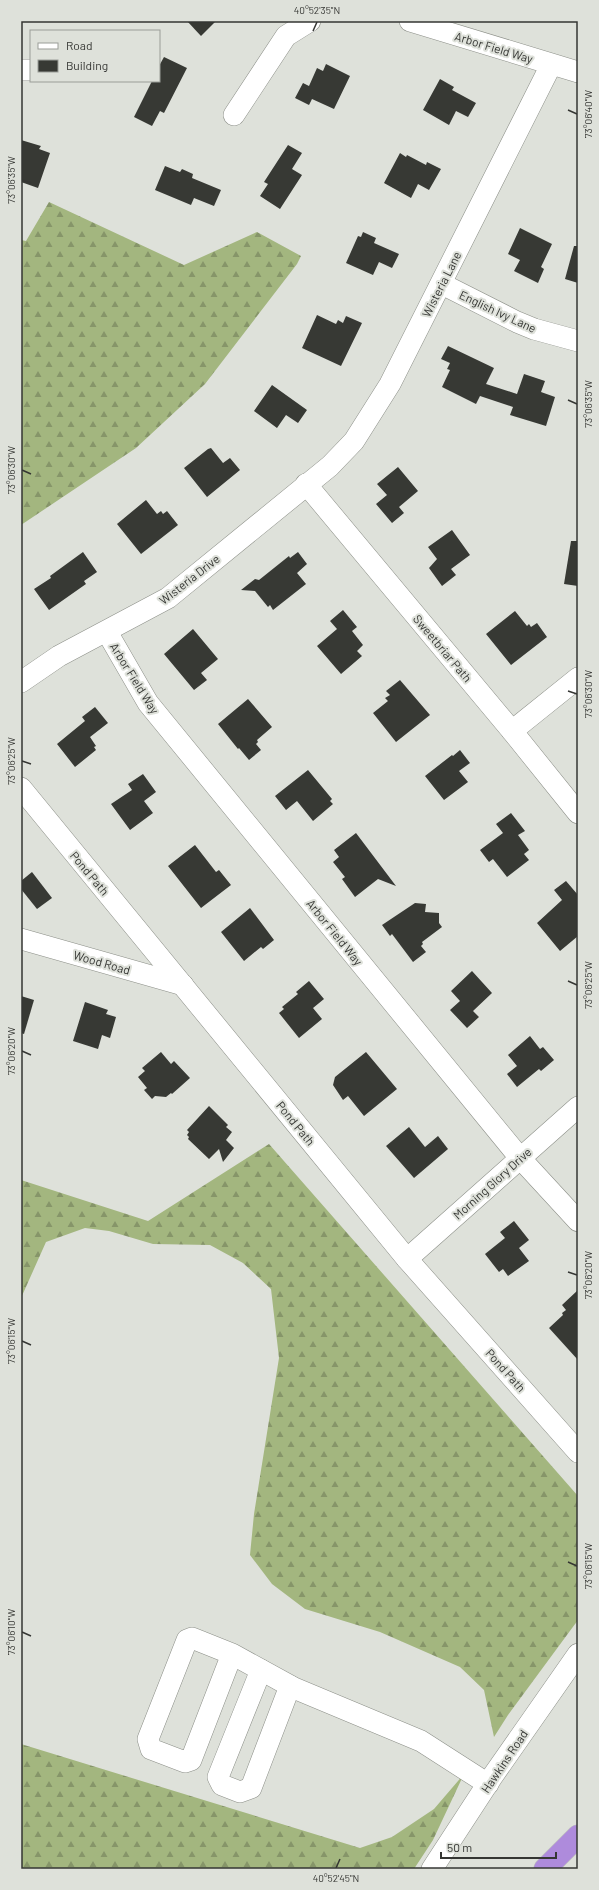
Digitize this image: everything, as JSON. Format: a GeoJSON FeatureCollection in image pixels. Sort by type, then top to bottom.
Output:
{"type":"FeatureCollection","features":[{"type":"Feature","properties":{"kind":"highway"},"geometry":{"type":"LineString","coordinates":[[545,1869],[578,1836]]}},
{"type":"Feature","properties":{"kind":"street"},"geometry":{"type":"LineString","coordinates":[[234,115],[286,36],[310,21]]}},
{"type":"Feature","properties":{"kind":"street","name":"Arbor Field Way"},"geometry":{"type":"LineString","coordinates":[[410,21],[578,72]]}},
{"type":"Feature","properties":{"kind":"street","name":"Wisteria Lane"},"geometry":{"type":"LineString","coordinates":[[306,484],[330,466],[354,441],[390,384],[442,284],[551,65]]}},
{"type":"Feature","properties":{"kind":"street","name":"English Ivy Lane"},"geometry":{"type":"LineString","coordinates":[[442,284],[517,322],[534,329],[578,341]]}},
{"type":"Feature","properties":{"kind":"street","name":"Wisteria Drive"},"geometry":{"type":"LineString","coordinates":[[21,682],[60,656],[168,598],[306,484]]}},
{"type":"Feature","properties":{"kind":"street","name":"Sweetbriar Path"},"geometry":{"type":"LineString","coordinates":[[306,484],[512,731],[578,813]]}},
{"type":"Feature","properties":{"kind":"street","name":"Arbor Field Way"},"geometry":{"type":"LineString","coordinates":[[107,632],[148,703],[520,1158],[578,1221]]}},
{"type":"Feature","properties":{"kind":"street"},"geometry":{"type":"LineString","coordinates":[[512,731],[578,678]]}},
{"type":"Feature","properties":{"kind":"street","name":"Pond Path"},"geometry":{"type":"LineString","coordinates":[[21,788],[407,1259],[578,1452]]}},
{"type":"Feature","properties":{"kind":"street","name":"Wood Road"},"geometry":{"type":"LineString","coordinates":[[21,939],[183,985]]}},
{"type":"Feature","properties":{"kind":"street","name":"Morning Glory Drive"},"geometry":{"type":"LineString","coordinates":[[407,1259],[578,1107]]}},
{"type":"Feature","properties":{"kind":"street"},"geometry":{"type":"LineString","coordinates":[[232,1654],[191,1760],[185,1762],[153,1751],[148,1738],[187,1640],[192,1638],[232,1654],[290,1686],[421,1741],[488,1784]]}},
{"type":"Feature","properties":{"kind":"street","name":"Hawkins Road"},"geometry":{"type":"LineString","coordinates":[[432,1869],[488,1784],[578,1654]]}},
{"type":"Feature","properties":{"kind":"street"},"geometry":{"type":"LineString","coordinates":[[261,1670],[218,1777],[222,1785],[240,1792],[251,1788],[290,1686]]}},
{"type":"Feature","properties":{"kind":"green space"},"geometry":{"type":"Polygon","coordinates":[[[49,202],[184,265],[257,232],[301,256],[297,264],[205,384],[136,448],[21,525],[21,240],[26,241],[49,202]]]}},
{"type":"Feature","properties":{"kind":"green space"},"geometry":{"type":"Polygon","coordinates":[[[269,1144],[578,1496],[578,1620],[508,1715],[494,1737],[484,1690],[460,1667],[380,1632],[305,1609],[272,1584],[250,1555],[254,1514],[279,1358],[271,1289],[243,1263],[210,1245],[153,1244],[109,1231],[85,1228],[46,1242],[21,1298],[21,1180],[148,1221],[269,1144]]]}},
{"type":"Feature","properties":{"kind":"green space"},"geometry":{"type":"Polygon","coordinates":[[[21,1744],[360,1848],[392,1837],[434,1809],[464,1774],[433,1840],[414,1869],[21,1869],[21,1744]]]}},
{"type":"Feature","properties":{"kind":"building"},"geometry":{"type":"Polygon","coordinates":[[[187,21],[216,21],[201,36],[187,21]]]}},
{"type":"Feature","properties":{"kind":"building"},"geometry":{"type":"Polygon","coordinates":[[[164,57],[187,68],[164,113],[160,111],[152,126],[134,117],[152,82],[160,82],[160,64],[164,57]]]}},
{"type":"Feature","properties":{"kind":"building"},"geometry":{"type":"Polygon","coordinates":[[[326,64],[350,76],[334,109],[312,99],[309,105],[295,98],[303,83],[309,86],[317,68],[323,71],[326,64]]]}},
{"type":"Feature","properties":{"kind":"building"},"geometry":{"type":"Polygon","coordinates":[[[440,79],[454,87],[452,90],[476,103],[468,117],[456,111],[449,125],[423,110],[440,79]]]}},
{"type":"Feature","properties":{"kind":"building"},"geometry":{"type":"Polygon","coordinates":[[[21,140],[41,146],[39,149],[50,153],[38,188],[21,182],[21,140]]]}},
{"type":"Feature","properties":{"kind":"building"},"geometry":{"type":"Polygon","coordinates":[[[288,145],[302,153],[292,169],[302,175],[280,209],[260,196],[268,184],[264,182],[288,145]]]}},
{"type":"Feature","properties":{"kind":"building"},"geometry":{"type":"Polygon","coordinates":[[[400,153],[426,165],[427,162],[441,169],[429,190],[418,184],[411,198],[384,183],[400,153]]]}},
{"type":"Feature","properties":{"kind":"building"},"geometry":{"type":"Polygon","coordinates":[[[165,166],[180,172],[182,169],[193,174],[192,178],[221,190],[214,206],[194,198],[191,205],[155,190],[165,166]]]}},
{"type":"Feature","properties":{"kind":"building"},"geometry":{"type":"Polygon","coordinates":[[[520,228],[552,244],[541,267],[544,269],[538,283],[514,271],[520,260],[508,254],[520,228]]]}},
{"type":"Feature","properties":{"kind":"building"},"geometry":{"type":"Polygon","coordinates":[[[363,232],[376,238],[374,243],[399,254],[392,268],[379,262],[373,275],[346,263],[358,236],[361,237],[363,232]]]}},
{"type":"Feature","properties":{"kind":"building"},"geometry":{"type":"Polygon","coordinates":[[[574,246],[578,246],[578,283],[565,279],[574,246]]]}},
{"type":"Feature","properties":{"kind":"building"},"geometry":{"type":"Polygon","coordinates":[[[317,315],[336,324],[338,320],[343,323],[346,316],[362,323],[341,366],[302,348],[317,315]]]}},
{"type":"Feature","properties":{"kind":"building"},"geometry":{"type":"Polygon","coordinates":[[[448,346],[494,368],[486,384],[517,394],[524,374],[545,381],[541,392],[555,397],[546,426],[510,415],[513,407],[480,396],[476,404],[442,387],[450,370],[447,369],[450,363],[441,359],[448,346]]]}},
{"type":"Feature","properties":{"kind":"building"},"geometry":{"type":"Polygon","coordinates":[[[272,385],[307,410],[298,423],[286,415],[277,428],[254,411],[272,385]]]}},
{"type":"Feature","properties":{"kind":"building"},"geometry":{"type":"Polygon","coordinates":[[[211,448],[223,463],[230,458],[240,470],[207,497],[184,468],[211,448]]]}},
{"type":"Feature","properties":{"kind":"building"},"geometry":{"type":"Polygon","coordinates":[[[398,467],[418,491],[399,507],[404,513],[392,523],[376,504],[387,495],[377,484],[398,467]]]}},
{"type":"Feature","properties":{"kind":"building"},"geometry":{"type":"Polygon","coordinates":[[[146,500],[157,514],[161,511],[163,514],[167,511],[178,525],[141,554],[117,524],[146,500]]]}},
{"type":"Feature","properties":{"kind":"building"},"geometry":{"type":"Polygon","coordinates":[[[452,530],[470,555],[451,569],[456,575],[442,586],[429,568],[437,559],[428,547],[452,530]]]}},
{"type":"Feature","properties":{"kind":"building"},"geometry":{"type":"Polygon","coordinates":[[[571,541],[578,541],[578,586],[564,584],[571,541]]]}},
{"type":"Feature","properties":{"kind":"building"},"geometry":{"type":"Polygon","coordinates":[[[83,552],[97,572],[84,581],[86,584],[49,610],[34,589],[51,578],[50,576],[83,552]]]}},
{"type":"Feature","properties":{"kind":"building"},"geometry":{"type":"Polygon","coordinates":[[[298,552],[307,564],[297,573],[306,584],[273,610],[270,605],[268,607],[255,591],[241,590],[255,579],[259,580],[289,556],[290,558],[298,552]]]}},
{"type":"Feature","properties":{"kind":"building"},"geometry":{"type":"Polygon","coordinates":[[[343,610],[357,627],[352,631],[363,645],[357,651],[362,656],[341,674],[317,646],[337,629],[330,621],[343,610]]]}},
{"type":"Feature","properties":{"kind":"building"},"geometry":{"type":"Polygon","coordinates":[[[515,611],[527,626],[529,624],[531,627],[537,623],[547,637],[511,665],[486,634],[515,611]]]}},
{"type":"Feature","properties":{"kind":"building"},"geometry":{"type":"Polygon","coordinates":[[[193,629],[218,659],[201,673],[207,680],[194,690],[164,654],[193,629]]]}},
{"type":"Feature","properties":{"kind":"building"},"geometry":{"type":"Polygon","coordinates":[[[400,680],[430,715],[396,742],[373,713],[388,701],[385,698],[390,695],[386,691],[400,680]]]}},
{"type":"Feature","properties":{"kind":"building"},"geometry":{"type":"Polygon","coordinates":[[[248,699],[272,727],[257,740],[258,742],[256,744],[261,750],[249,760],[218,724],[248,699]]]}},
{"type":"Feature","properties":{"kind":"building"},"geometry":{"type":"Polygon","coordinates":[[[95,707],[108,723],[90,737],[96,746],[94,747],[96,750],[75,767],[57,744],[85,721],[82,717],[95,707]]]}},
{"type":"Feature","properties":{"kind":"building"},"geometry":{"type":"Polygon","coordinates":[[[460,750],[470,763],[459,771],[468,782],[444,800],[425,776],[460,750]]]}},
{"type":"Feature","properties":{"kind":"building"},"geometry":{"type":"Polygon","coordinates":[[[308,770],[332,799],[330,801],[333,804],[313,821],[297,801],[286,810],[275,796],[308,770]]]}},
{"type":"Feature","properties":{"kind":"building"},"geometry":{"type":"Polygon","coordinates":[[[143,774],[156,792],[144,801],[153,813],[130,830],[111,804],[132,790],[128,784],[143,774]]]}},
{"type":"Feature","properties":{"kind":"building"},"geometry":{"type":"Polygon","coordinates":[[[511,813],[525,831],[518,835],[529,850],[524,854],[529,860],[507,877],[493,859],[489,862],[480,850],[503,833],[496,824],[511,813]]]}},
{"type":"Feature","properties":{"kind":"building"},"geometry":{"type":"Polygon","coordinates":[[[356,833],[396,886],[378,879],[355,897],[342,879],[345,877],[333,862],[339,857],[334,850],[356,833]]]}},
{"type":"Feature","properties":{"kind":"building"},"geometry":{"type":"Polygon","coordinates":[[[195,845],[216,872],[219,870],[231,885],[201,908],[168,866],[195,845]]]}},
{"type":"Feature","properties":{"kind":"building"},"geometry":{"type":"Polygon","coordinates":[[[32,872],[52,898],[37,909],[21,889],[21,881],[32,872]]]}},
{"type":"Feature","properties":{"kind":"building"},"geometry":{"type":"Polygon","coordinates":[[[566,881],[578,895],[578,936],[560,951],[537,923],[562,900],[554,890],[566,881]]]}},
{"type":"Feature","properties":{"kind":"building"},"geometry":{"type":"Polygon","coordinates":[[[415,903],[426,904],[425,912],[439,913],[439,923],[442,927],[422,942],[423,944],[421,946],[426,952],[413,962],[392,934],[390,936],[382,925],[415,903]]]}},
{"type":"Feature","properties":{"kind":"building"},"geometry":{"type":"Polygon","coordinates":[[[250,908],[274,940],[263,949],[261,947],[244,961],[221,932],[250,908]]]}},
{"type":"Feature","properties":{"kind":"building"},"geometry":{"type":"Polygon","coordinates":[[[472,971],[492,993],[473,1011],[479,1017],[467,1028],[450,1010],[460,1001],[451,991],[472,971]]]}},
{"type":"Feature","properties":{"kind":"building"},"geometry":{"type":"Polygon","coordinates":[[[309,981],[324,999],[313,1008],[322,1019],[299,1038],[279,1013],[284,1009],[282,1007],[298,994],[296,992],[309,981]]]}},
{"type":"Feature","properties":{"kind":"building"},"geometry":{"type":"Polygon","coordinates":[[[21,996],[34,1000],[24,1034],[21,1033],[21,996]]]}},
{"type":"Feature","properties":{"kind":"building"},"geometry":{"type":"Polygon","coordinates":[[[85,1002],[108,1010],[106,1014],[116,1017],[110,1038],[102,1035],[98,1049],[73,1041],[85,1002]]]}},
{"type":"Feature","properties":{"kind":"building"},"geometry":{"type":"Polygon","coordinates":[[[530,1036],[540,1049],[543,1047],[554,1060],[541,1071],[539,1069],[517,1087],[507,1074],[517,1066],[508,1055],[530,1036]]]}},
{"type":"Feature","properties":{"kind":"building"},"geometry":{"type":"Polygon","coordinates":[[[161,1052],[171,1064],[174,1061],[190,1078],[172,1094],[171,1093],[166,1097],[155,1096],[152,1099],[144,1090],[147,1088],[138,1077],[145,1071],[142,1068],[161,1052]]]}},
{"type":"Feature","properties":{"kind":"building"},"geometry":{"type":"Polygon","coordinates":[[[366,1052],[397,1089],[364,1116],[348,1096],[343,1100],[333,1085],[335,1077],[366,1052]]]}},
{"type":"Feature","properties":{"kind":"building"},"geometry":{"type":"Polygon","coordinates":[[[209,1106],[228,1125],[226,1127],[232,1132],[226,1140],[234,1148],[223,1162],[219,1149],[209,1159],[188,1139],[189,1137],[187,1135],[189,1132],[187,1130],[209,1106]]]}},
{"type":"Feature","properties":{"kind":"building"},"geometry":{"type":"Polygon","coordinates":[[[409,1127],[425,1147],[438,1136],[448,1149],[414,1178],[386,1146],[409,1127]]]}},
{"type":"Feature","properties":{"kind":"building"},"geometry":{"type":"Polygon","coordinates":[[[514,1221],[529,1240],[519,1248],[529,1261],[508,1276],[503,1269],[499,1272],[485,1254],[505,1238],[500,1232],[514,1221]]]}},
{"type":"Feature","properties":{"kind":"building"},"geometry":{"type":"Polygon","coordinates":[[[578,1290],[578,1360],[549,1328],[563,1315],[562,1313],[566,1310],[562,1305],[578,1290]]]}}]}
